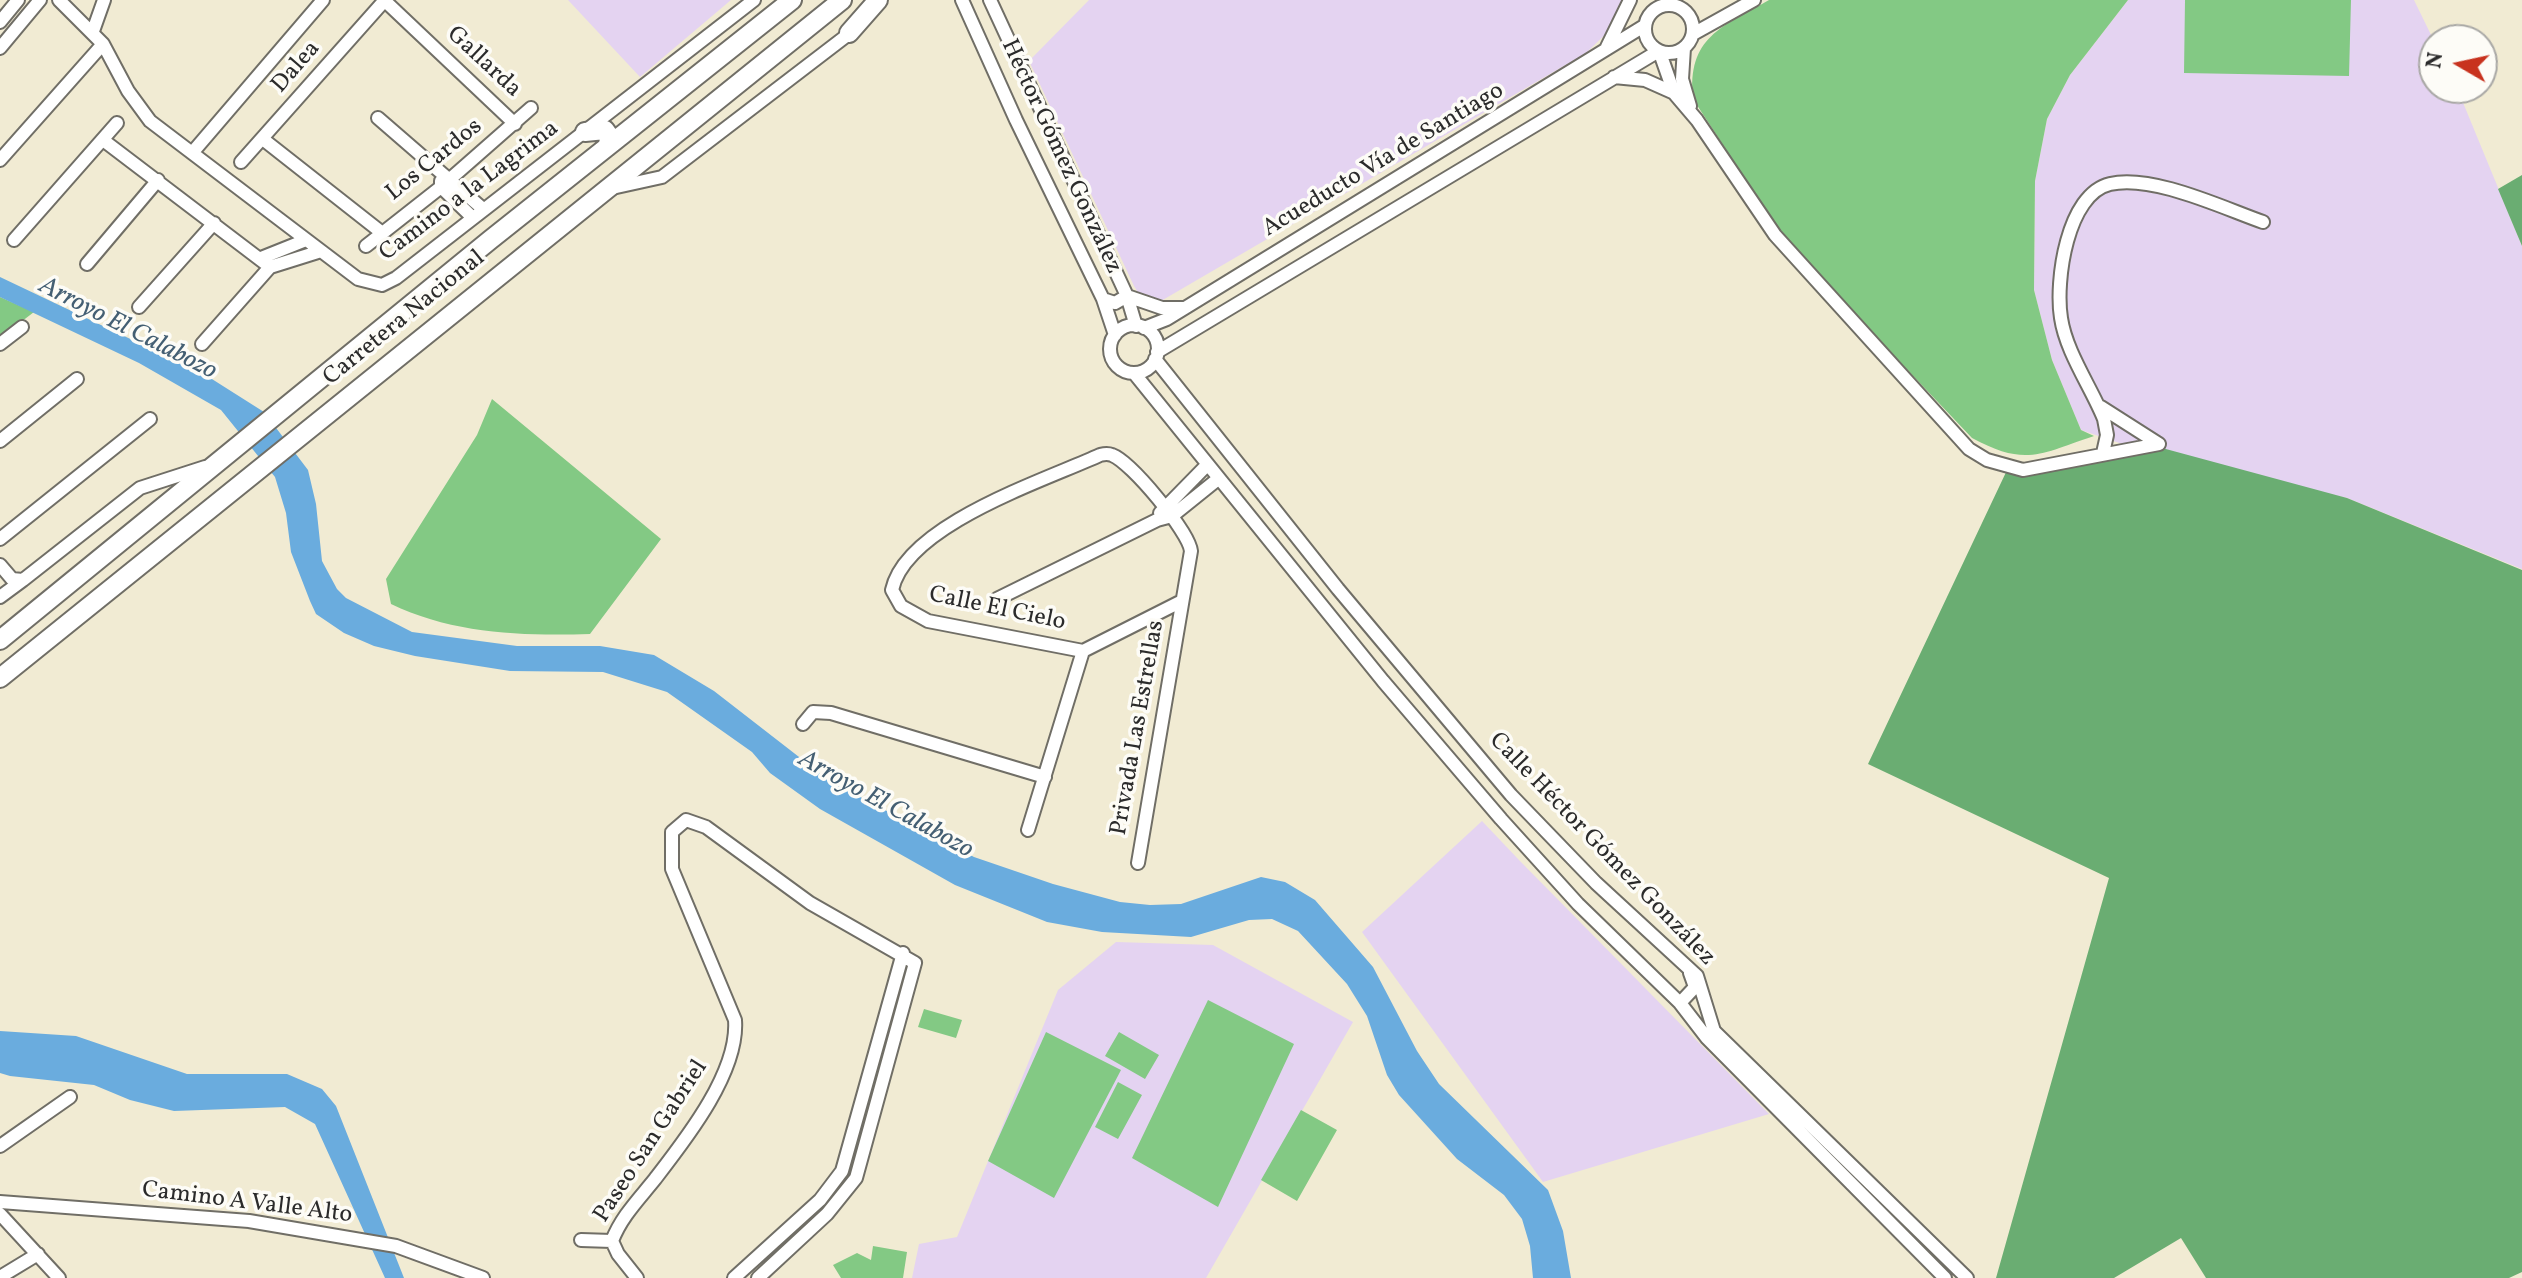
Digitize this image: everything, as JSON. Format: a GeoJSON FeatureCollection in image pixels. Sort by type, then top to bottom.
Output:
{"type":"FeatureCollection","features":[{"type":"Feature","properties":{"kind":"highway","name":"Carretera Nacional"},"geometry":{"type":"LineString","coordinates":[[0,640],[792,0]]}},
{"type":"Feature","properties":{"kind":"highway","name":"Carretera Nacional"},"geometry":{"type":"LineString","coordinates":[[0,678],[842,0]]}},
{"type":"Feature","properties":{"kind":"highway"},"geometry":{"type":"LineString","coordinates":[[849,33],[878,0]]}},
{"type":"Feature","properties":{"kind":"highway"},"geometry":{"type":"LineString","coordinates":[[585,132],[605,130],[610,137],[607,147]]}},
{"type":"Feature","properties":{"kind":"street"},"geometry":{"type":"LineString","coordinates":[[2,41],[40,0]]}},
{"type":"Feature","properties":{"kind":"street"},"geometry":{"type":"LineString","coordinates":[[64,4],[84,0]]}},
{"type":"Feature","properties":{"kind":"street"},"geometry":{"type":"LineString","coordinates":[[93,31],[104,0]]}},
{"type":"Feature","properties":{"kind":"street"},"geometry":{"type":"LineString","coordinates":[[192,153],[323,0]]}},
{"type":"Feature","properties":{"kind":"street","name":"Gallarda"},"geometry":{"type":"LineString","coordinates":[[385,0],[515,124]]}},
{"type":"Feature","properties":{"kind":"street","name":"Dalea"},"geometry":{"type":"LineString","coordinates":[[241,162],[264,140],[385,0]]}},
{"type":"Feature","properties":{"kind":"street","name":"Camino a la Lagrima"},"geometry":{"type":"LineString","coordinates":[[64,4],[103,44],[137,106],[192,153],[358,279],[382,285],[754,0]]}},
{"type":"Feature","properties":{"kind":"street"},"geometry":{"type":"LineString","coordinates":[[605,189],[662,177],[889,0]]}},
{"type":"Feature","properties":{"kind":"street","name":"Héctor Gómez González"},"geometry":{"type":"LineString","coordinates":[[962,0],[1103,299],[1115,335]]}},
{"type":"Feature","properties":{"kind":"street","name":"Héctor Gómez González"},"geometry":{"type":"LineString","coordinates":[[990,0],[1140,327]]}},
{"type":"Feature","properties":{"kind":"street"},"geometry":{"type":"LineString","coordinates":[[1600,55],[1613,39],[1630,0]]}},
{"type":"Feature","properties":{"kind":"street"},"geometry":{"type":"LineString","coordinates":[[1643,0],[1648,42],[1658,52],[1674,93]]}},
{"type":"Feature","properties":{"kind":"street"},"geometry":{"type":"LineString","coordinates":[[1645,22],[1656,8],[1693,0]]}},
{"type":"Feature","properties":{"kind":"street"},"geometry":{"type":"LineString","coordinates":[[1697,120],[1682,79],[1684,48],[1693,34],[1754,0]]}},
{"type":"Feature","properties":{"kind":"street"},"geometry":{"type":"LineString","coordinates":[[0,22],[16,3],[27,16]]}},
{"type":"Feature","properties":{"kind":"street"},"geometry":{"type":"LineString","coordinates":[[1677,4],[1691,18],[1693,34]]}},
{"type":"Feature","properties":{"kind":"street","name":"Acueducto Vía de Santiago"},"geometry":{"type":"LineString","coordinates":[[1140,327],[1186,307],[1600,55],[1645,22]]}},
{"type":"Feature","properties":{"kind":"street"},"geometry":{"type":"LineString","coordinates":[[0,160],[103,44]]}},
{"type":"Feature","properties":{"kind":"street"},"geometry":{"type":"LineString","coordinates":[[1658,52],[1671,53],[1684,48]]}},
{"type":"Feature","properties":{"kind":"street","name":"Acueducto Vía de Santiago"},"geometry":{"type":"LineString","coordinates":[[1156,356],[1658,52]]}},
{"type":"Feature","properties":{"kind":"street"},"geometry":{"type":"LineString","coordinates":[[1614,77],[1658,83],[1674,93],[1697,120],[1792,256],[1969,449],[1987,460],[2023,470],[2159,444],[2098,405]]}},
{"type":"Feature","properties":{"kind":"street","name":"Los Cardos"},"geometry":{"type":"LineString","coordinates":[[366,246],[531,108]]}},
{"type":"Feature","properties":{"kind":"street"},"geometry":{"type":"LineString","coordinates":[[378,118],[477,213]]}},
{"type":"Feature","properties":{"kind":"street"},"geometry":{"type":"LineString","coordinates":[[14,240],[117,123]]}},
{"type":"Feature","properties":{"kind":"street"},"geometry":{"type":"LineString","coordinates":[[103,140],[265,263]]}},
{"type":"Feature","properties":{"kind":"street"},"geometry":{"type":"LineString","coordinates":[[264,140],[381,232]]}},
{"type":"Feature","properties":{"kind":"street"},"geometry":{"type":"LineString","coordinates":[[87,264],[158,180]]}},
{"type":"Feature","properties":{"kind":"street"},"geometry":{"type":"LineString","coordinates":[[2103,453],[2107,435],[2098,405],[2061,320],[2059,292],[2066,243],[2082,204],[2101,187],[2111,183],[2144,184],[2263,222]]}},
{"type":"Feature","properties":{"kind":"street"},"geometry":{"type":"LineString","coordinates":[[139,307],[214,223]]}},
{"type":"Feature","properties":{"kind":"street"},"geometry":{"type":"LineString","coordinates":[[202,344],[265,263],[306,240]]}},
{"type":"Feature","properties":{"kind":"street"},"geometry":{"type":"LineString","coordinates":[[265,263],[321,251]]}},
{"type":"Feature","properties":{"kind":"street"},"geometry":{"type":"LineString","coordinates":[[1103,299],[1115,303],[1127,296],[1162,308],[1186,307]]}},
{"type":"Feature","properties":{"kind":"street"},"geometry":{"type":"LineString","coordinates":[[0,344],[22,327]]}},
{"type":"Feature","properties":{"kind":"street"},"geometry":{"type":"LineString","coordinates":[[1140,327],[1155,338],[1156,356],[1150,366],[1134,373],[1122,370],[1112,358],[1115,335],[1140,327]]}},
{"type":"Feature","properties":{"kind":"street","name":"Calle Héctor Gómez González"},"geometry":{"type":"LineString","coordinates":[[1156,356],[1338,589],[1511,795],[1701,982],[1710,1034],[1967,1278]]}},
{"type":"Feature","properties":{"kind":"street","name":"Calle Héctor Gómez González"},"geometry":{"type":"LineString","coordinates":[[1134,373],[1383,681],[1501,819],[1578,904],[1680,1003],[1945,1278]]}},
{"type":"Feature","properties":{"kind":"street"},"geometry":{"type":"LineString","coordinates":[[0,441],[77,379]]}},
{"type":"Feature","properties":{"kind":"street"},"geometry":{"type":"LineString","coordinates":[[0,539],[150,419]]}},
{"type":"Feature","properties":{"kind":"street","name":"Calle El Cielo"},"geometry":{"type":"LineString","coordinates":[[1100,455],[1117,458],[1168,512],[1190,544],[1182,601],[1083,651],[928,621],[906,611],[894,599],[892,590],[897,570],[944,529],[975,510],[1100,455]]}},
{"type":"Feature","properties":{"kind":"street"},"geometry":{"type":"LineString","coordinates":[[0,597],[140,488],[227,456]]}},
{"type":"Feature","properties":{"kind":"street"},"geometry":{"type":"LineString","coordinates":[[1168,512],[1181,490],[1207,465]]}},
{"type":"Feature","properties":{"kind":"street"},"geometry":{"type":"LineString","coordinates":[[997,599],[1035,584],[1157,520],[1218,479]]}},
{"type":"Feature","properties":{"kind":"street"},"geometry":{"type":"LineString","coordinates":[[1181,490],[1191,500]]}},
{"type":"Feature","properties":{"kind":"street"},"geometry":{"type":"LineString","coordinates":[[0,565],[12,579],[23,580]]}},
{"type":"Feature","properties":{"kind":"street"},"geometry":{"type":"LineString","coordinates":[[1323,604],[1338,589]]}},
{"type":"Feature","properties":{"kind":"street","name":"Privada Las Estrellas"},"geometry":{"type":"LineString","coordinates":[[1138,863],[1182,601]]}},
{"type":"Feature","properties":{"kind":"street"},"geometry":{"type":"LineString","coordinates":[[1028,830],[1083,651]]}},
{"type":"Feature","properties":{"kind":"street"},"geometry":{"type":"LineString","coordinates":[[803,724],[813,712],[831,713],[1045,777]]}},
{"type":"Feature","properties":{"kind":"street","name":"Paseo San Gabriel"},"geometry":{"type":"LineString","coordinates":[[637,1278],[612,1241],[618,1225],[673,1156],[722,1077],[735,1043],[735,1020],[672,869],[670,843],[677,824],[686,820],[696,821],[810,903],[903,953]]}},
{"type":"Feature","properties":{"kind":"street"},"geometry":{"type":"LineString","coordinates":[[734,1278],[820,1200],[842,1171],[903,953],[914,961],[915,969],[856,1178],[835,1205],[758,1278]]}},
{"type":"Feature","properties":{"kind":"street"},"geometry":{"type":"LineString","coordinates":[[1680,1003],[1695,987],[1687,969]]}},
{"type":"Feature","properties":{"kind":"street"},"geometry":{"type":"LineString","coordinates":[[870,1072],[884,1076]]}},
{"type":"Feature","properties":{"kind":"street"},"geometry":{"type":"LineString","coordinates":[[0,1146],[70,1097]]}},
{"type":"Feature","properties":{"kind":"street"},"geometry":{"type":"LineString","coordinates":[[842,1171],[856,1178]]}},
{"type":"Feature","properties":{"kind":"street","name":"Camino A Valle Alto"},"geometry":{"type":"LineString","coordinates":[[0,1202],[198,1215],[367,1241],[439,1259],[483,1278]]}},
{"type":"Feature","properties":{"kind":"street"},"geometry":{"type":"LineString","coordinates":[[0,1214],[59,1278]]}},
{"type":"Feature","properties":{"kind":"street"},"geometry":{"type":"LineString","coordinates":[[581,1240],[612,1241]]}},
{"type":"Feature","properties":{"kind":"street"},"geometry":{"type":"LineString","coordinates":[[0,1277],[38,1254]]}},
{"type":"Feature","properties":{"kind":"street"},"geometry":{"type":"LineString","coordinates":[[760,1255],[770,1267]]}},
{"type":"Feature","properties":{"kind":"street"},"geometry":{"type":"LineString","coordinates":[[1935,1268],[1946,1257]]}},
{"type":"Feature","properties":{"kind":"shaded area"},"geometry":{"type":"Polygon","coordinates":[[[568,0],[731,0],[640,77],[568,0]]]}},
{"type":"Feature","properties":{"kind":"shaded area"},"geometry":{"type":"Polygon","coordinates":[[[1089,0],[1624,0],[1612,28],[1586,53],[1161,301],[1139,294],[1134,286],[1029,61],[1089,0]]]}},
{"type":"Feature","properties":{"kind":"shaded area"},"geometry":{"type":"Polygon","coordinates":[[[2128,0],[2414,0],[2426,24],[2418,24],[2418,104],[2464,104],[2522,246],[2522,569],[2347,498],[2149,453],[2081,430],[2052,360],[2034,290],[2035,181],[2047,119],[2070,75],[2128,0]]]}},
{"type":"Feature","properties":{"kind":"shaded area"},"geometry":{"type":"Polygon","coordinates":[[[1482,821],[1769,1114],[1543,1182],[1362,932],[1482,821]]]}},
{"type":"Feature","properties":{"kind":"shaded area"},"geometry":{"type":"Polygon","coordinates":[[[1116,942],[1213,945],[1353,1022],[1206,1278],[912,1278],[919,1244],[957,1237],[1058,990],[1116,942]]]}},
{"type":"Feature","properties":{"kind":"green space"},"geometry":{"type":"Polygon","coordinates":[[[1769,0],[2128,0],[2070,75],[2047,119],[2035,181],[2034,290],[2052,360],[2081,430],[2094,436],[2033,455],[2006,452],[1972,438],[1787,243],[1693,99],[1696,61],[1711,36],[1769,0]]]}},
{"type":"Feature","properties":{"kind":"green space"},"geometry":{"type":"Polygon","coordinates":[[[2185,0],[2351,0],[2349,76],[2184,73],[2185,0]]]}},
{"type":"Feature","properties":{"kind":"green space"},"geometry":{"type":"Polygon","coordinates":[[[2522,175],[2522,246],[2498,189],[2522,175]]]}},
{"type":"Feature","properties":{"kind":"green space"},"geometry":{"type":"Polygon","coordinates":[[[0,297],[34,312],[0,338],[0,297]]]}},
{"type":"Feature","properties":{"kind":"green space"},"geometry":{"type":"Polygon","coordinates":[[[492,399],[661,539],[590,634],[489,631],[439,622],[391,604],[386,579],[477,435],[492,399]]]}},
{"type":"Feature","properties":{"kind":"green space"},"geometry":{"type":"Polygon","coordinates":[[[2151,445],[2347,498],[2522,570],[2522,1272],[2509,1278],[2206,1278],[2181,1238],[2114,1278],[1996,1278],[2109,878],[1868,764],[2008,468],[2151,445]]]}},
{"type":"Feature","properties":{"kind":"green space"},"geometry":{"type":"Polygon","coordinates":[[[1208,1000],[1294,1044],[1218,1207],[1132,1158],[1208,1000]]]}},
{"type":"Feature","properties":{"kind":"green space"},"geometry":{"type":"Polygon","coordinates":[[[924,1009],[962,1020],[956,1038],[918,1027],[924,1009]]]}},
{"type":"Feature","properties":{"kind":"green space"},"geometry":{"type":"Polygon","coordinates":[[[1046,1032],[1121,1070],[1054,1198],[988,1161],[1046,1032]]]}},
{"type":"Feature","properties":{"kind":"green space"},"geometry":{"type":"Polygon","coordinates":[[[1119,1032],[1159,1055],[1145,1079],[1105,1056],[1119,1032]]]}},
{"type":"Feature","properties":{"kind":"green space"},"geometry":{"type":"Polygon","coordinates":[[[1118,1082],[1142,1095],[1118,1139],[1095,1127],[1118,1082]]]}},
{"type":"Feature","properties":{"kind":"green space"},"geometry":{"type":"Polygon","coordinates":[[[1301,1110],[1337,1130],[1297,1201],[1261,1180],[1301,1110]]]}},
{"type":"Feature","properties":{"kind":"green space"},"geometry":{"type":"Polygon","coordinates":[[[873,1246],[907,1252],[903,1278],[841,1278],[833,1265],[857,1253],[871,1260],[873,1246]]]}},
{"type":"Feature","properties":{"kind":"water"},"geometry":{"type":"Polygon","coordinates":[[[0,277],[204,374],[264,412],[308,470],[316,504],[322,561],[337,589],[346,598],[412,632],[517,646],[600,646],[654,655],[714,691],[830,781],[974,857],[1053,884],[1120,902],[1181,904],[1261,877],[1285,882],[1315,900],[1373,967],[1417,1051],[1439,1084],[1548,1190],[1563,1231],[1571,1278],[1533,1278],[1530,1246],[1522,1219],[1504,1195],[1457,1159],[1399,1095],[1387,1075],[1367,1016],[1347,984],[1298,931],[1272,919],[1249,920],[1191,937],[1102,932],[1047,922],[955,885],[820,809],[770,773],[752,752],[667,692],[603,672],[510,671],[415,656],[374,646],[344,633],[316,614],[291,552],[286,513],[275,477],[221,410],[139,363],[0,297],[0,277]]]}},
{"type":"Feature","properties":{"kind":"water"},"geometry":{"type":"Polygon","coordinates":[[[0,1031],[76,1036],[187,1074],[287,1074],[322,1089],[336,1106],[404,1278],[385,1278],[315,1124],[285,1107],[174,1111],[130,1100],[94,1085],[10,1076],[0,1073],[0,1031]]]}},
{"type":"Feature","properties":{"kind":"water label","name":"Arroyo El Calabozo"},"geometry":{"type":"Point","coordinates":[127,330]}},
{"type":"Feature","properties":{"kind":"water label","name":"Arroyo El Calabozo"},"geometry":{"type":"Point","coordinates":[885,806]}}]}
